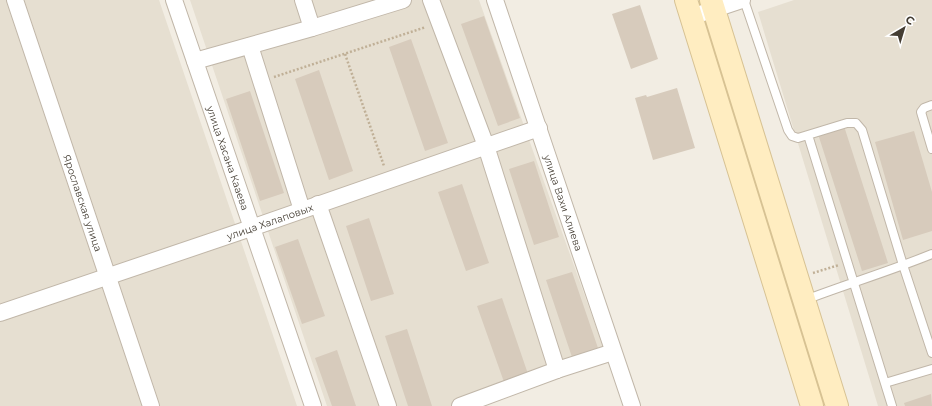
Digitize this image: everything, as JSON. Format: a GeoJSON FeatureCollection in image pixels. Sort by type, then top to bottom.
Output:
{"type":"FeatureCollection","features":[{"type":"Feature","properties":{"kind":"main road"},"geometry":{"type":"LineString","coordinates":[[712,5],[838,406]]}},
{"type":"Feature","properties":{"kind":"main road"},"geometry":{"type":"LineString","coordinates":[[689,9],[812,406]]}},
{"type":"Feature","properties":{"kind":"street","name":"Ярославская улица"},"geometry":{"type":"LineString","coordinates":[[15,0],[150,406]]}},
{"type":"Feature","properties":{"kind":"street","name":"улица Хасана Кааева"},"geometry":{"type":"LineString","coordinates":[[174,0],[313,406]]}},
{"type":"Feature","properties":{"kind":"street"},"geometry":{"type":"LineString","coordinates":[[303,0],[312,28]]}},
{"type":"Feature","properties":{"kind":"street"},"geometry":{"type":"LineString","coordinates":[[195,61],[312,28],[403,0]]}},
{"type":"Feature","properties":{"kind":"street"},"geometry":{"type":"LineString","coordinates":[[431,0],[486,146],[557,370]]}},
{"type":"Feature","properties":{"kind":"street","name":"улица Вахи Алиева"},"geometry":{"type":"LineString","coordinates":[[495,0],[632,406]]}},
{"type":"Feature","properties":{"kind":"street"},"geometry":{"type":"LineString","coordinates":[[689,9],[743,0]]}},
{"type":"Feature","properties":{"kind":"street"},"geometry":{"type":"LineString","coordinates":[[250,46],[302,210]]}},
{"type":"Feature","properties":{"kind":"street","name":"улица Халаповых"},"geometry":{"type":"LineString","coordinates":[[0,313],[539,128]]}},
{"type":"Feature","properties":{"kind":"street"},"geometry":{"type":"LineString","coordinates":[[318,204],[388,406]]}},
{"type":"Feature","properties":{"kind":"street"},"geometry":{"type":"LineString","coordinates":[[460,406],[557,370],[613,352]]}},
{"type":"Feature","properties":{"kind":"lane"},"geometry":{"type":"LineString","coordinates":[[743,0],[788,130],[792,136],[798,138],[847,123],[856,123],[862,130],[903,266],[932,352]]}},
{"type":"Feature","properties":{"kind":"lane"},"geometry":{"type":"LineString","coordinates":[[932,105],[924,108],[921,112],[932,150]]}},
{"type":"Feature","properties":{"kind":"lane"},"geometry":{"type":"LineString","coordinates":[[808,135],[892,406]]}},
{"type":"Feature","properties":{"kind":"lane"},"geometry":{"type":"LineString","coordinates":[[804,300],[903,266],[932,254]]}},
{"type":"Feature","properties":{"kind":"lane"},"geometry":{"type":"LineString","coordinates":[[884,383],[932,369]]}},
{"type":"Feature","properties":{"kind":"path"},"geometry":{"type":"LineString","coordinates":[[262,81],[439,22]]}},
{"type":"Feature","properties":{"kind":"path"},"geometry":{"type":"LineString","coordinates":[[344,54],[389,180]]}},
{"type":"Feature","properties":{"kind":"shaded area"},"geometry":{"type":"Polygon","coordinates":[[[0,0],[159,0],[297,406],[0,406],[0,0]]]}},
{"type":"Feature","properties":{"kind":"shaded area"},"geometry":{"type":"Polygon","coordinates":[[[190,0],[479,0],[606,355],[463,406],[327,406],[190,0]]]}},
{"type":"Feature","properties":{"kind":"shaded area"},"geometry":{"type":"Polygon","coordinates":[[[794,0],[932,0],[932,406],[878,406],[758,12],[794,0]]]}},
{"type":"Feature","properties":{"kind":"building"},"geometry":{"type":"Polygon","coordinates":[[[640,5],[658,59],[631,69],[612,14],[640,5]]]}},
{"type":"Feature","properties":{"kind":"building"},"geometry":{"type":"Polygon","coordinates":[[[484,16],[520,118],[498,126],[461,24],[484,16]]]}},
{"type":"Feature","properties":{"kind":"building"},"geometry":{"type":"Polygon","coordinates":[[[411,39],[448,143],[425,151],[389,47],[411,39]]]}},
{"type":"Feature","properties":{"kind":"building"},"geometry":{"type":"Polygon","coordinates":[[[319,70],[353,171],[329,180],[295,79],[319,70]]]}},
{"type":"Feature","properties":{"kind":"building"},"geometry":{"type":"Polygon","coordinates":[[[677,88],[695,148],[653,160],[635,98],[646,95],[647,97],[677,88]]]}},
{"type":"Feature","properties":{"kind":"building"},"geometry":{"type":"Polygon","coordinates":[[[250,91],[284,193],[260,201],[226,99],[250,91]]]}},
{"type":"Feature","properties":{"kind":"building"},"geometry":{"type":"Polygon","coordinates":[[[844,126],[888,263],[862,271],[818,134],[844,126]]]}},
{"type":"Feature","properties":{"kind":"building"},"geometry":{"type":"Polygon","coordinates":[[[914,131],[932,192],[932,231],[903,240],[875,142],[914,131]]]}},
{"type":"Feature","properties":{"kind":"building"},"geometry":{"type":"Polygon","coordinates":[[[534,161],[559,237],[534,245],[509,169],[534,161]]]}},
{"type":"Feature","properties":{"kind":"building"},"geometry":{"type":"Polygon","coordinates":[[[462,184],[489,263],[466,271],[438,192],[462,184]]]}},
{"type":"Feature","properties":{"kind":"building"},"geometry":{"type":"Polygon","coordinates":[[[369,218],[394,294],[371,301],[346,226],[369,218]]]}},
{"type":"Feature","properties":{"kind":"building"},"geometry":{"type":"Polygon","coordinates":[[[298,239],[325,316],[302,324],[275,247],[298,239]]]}},
{"type":"Feature","properties":{"kind":"building"},"geometry":{"type":"Polygon","coordinates":[[[572,272],[599,351],[573,360],[546,280],[572,272]]]}},
{"type":"Feature","properties":{"kind":"building"},"geometry":{"type":"Polygon","coordinates":[[[502,298],[528,374],[504,382],[477,306],[502,298]]]}},
{"type":"Feature","properties":{"kind":"building"},"geometry":{"type":"Polygon","coordinates":[[[407,329],[432,406],[408,406],[385,336],[407,329]]]}},
{"type":"Feature","properties":{"kind":"building"},"geometry":{"type":"Polygon","coordinates":[[[337,350],[356,406],[332,406],[315,358],[337,350]]]}},
{"type":"Feature","properties":{"kind":"building"},"geometry":{"type":"Polygon","coordinates":[[[931,394],[932,406],[905,406],[904,403],[931,394]]]}}]}
